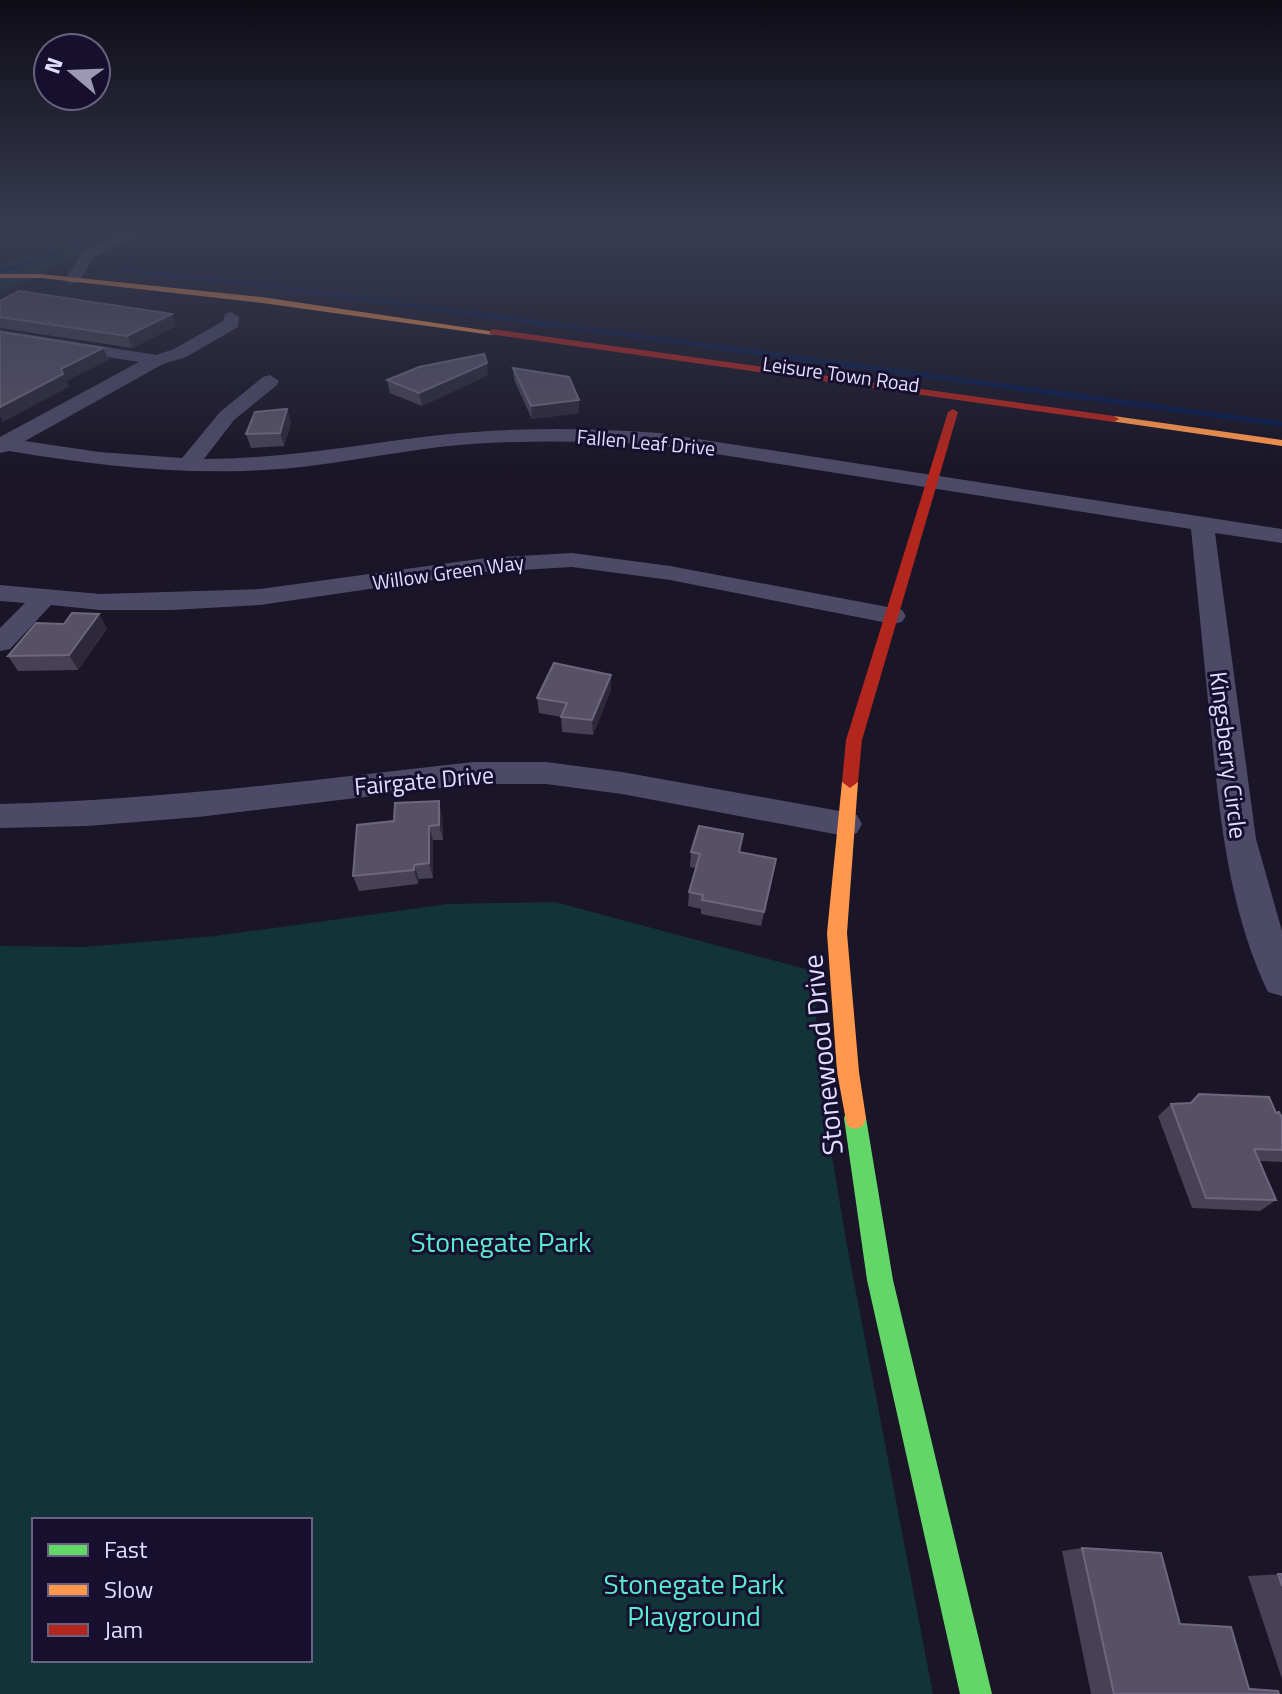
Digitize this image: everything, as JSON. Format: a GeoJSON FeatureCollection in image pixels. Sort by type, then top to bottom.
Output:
{"type":"FeatureCollection","features":[{"type":"Feature","properties":{"kind":"main road","name":"Leisure Town Road"},"geometry":{"type":"LineString","coordinates":[[201,309],[1282,460]]}},
{"type":"Feature","properties":{"kind":"main road","name":"Leisure Town Road"},"geometry":{"type":"LineString","coordinates":[[327,309],[1282,443]]}},
{"type":"Feature","properties":{"kind":"main road","name":"Stonewood Drive"},"geometry":{"type":"LineString","coordinates":[[953,412],[854,740],[837,933],[850,1087],[880,1280],[976,1694]]}},
{"type":"Feature","properties":{"kind":"street"},"geometry":{"type":"LineString","coordinates":[[2,445],[157,360],[180,353],[232,323],[237,314],[246,309]]}},
{"type":"Feature","properties":{"kind":"street"},"geometry":{"type":"LineString","coordinates":[[0,335],[157,360]]}},
{"type":"Feature","properties":{"kind":"street"},"geometry":{"type":"LineString","coordinates":[[188,465],[227,416],[270,381]]}},
{"type":"Feature","properties":{"kind":"street"},"geometry":{"type":"LineString","coordinates":[[469,411],[479,438]]}},
{"type":"Feature","properties":{"kind":"street","name":"Fallen Leaf Drive"},"geometry":{"type":"LineString","coordinates":[[2,445],[115,461],[188,465],[296,461],[479,438],[562,435],[659,439],[1282,536]]}},
{"type":"Feature","properties":{"kind":"street","name":"Kingsberry Circle"},"geometry":{"type":"LineString","coordinates":[[1202,524],[1239,839],[1251,892],[1282,980]]}},
{"type":"Feature","properties":{"kind":"street","name":"Willow Green Way"},"geometry":{"type":"LineString","coordinates":[[0,593],[44,598],[172,602],[260,597],[486,565],[572,560],[657,571],[893,616]]}},
{"type":"Feature","properties":{"kind":"street"},"geometry":{"type":"LineString","coordinates":[[0,643],[44,598]]}},
{"type":"Feature","properties":{"kind":"street","name":"Fairgate Drive"},"geometry":{"type":"LineString","coordinates":[[0,816],[87,814],[198,805],[473,773],[546,773],[622,783],[845,824]]}},
{"type":"Feature","properties":{"kind":"green space","name":"Stonegate Park"},"geometry":{"type":"Polygon","coordinates":[[[555,902],[813,971],[821,1090],[846,1240],[933,1694],[0,1694],[0,946],[84,947],[215,936],[448,904],[555,902]]]}},
{"type":"Feature","properties":{"kind":"building"},"geometry":{"type":"Polygon","coordinates":[[[0,309],[139,309],[172,314],[127,336],[0,317],[0,309]]]}},
{"type":"Feature","properties":{"kind":"building"},"geometry":{"type":"Polygon","coordinates":[[[0,332],[103,348],[61,369],[63,374],[0,407],[0,332]]]}},
{"type":"Feature","properties":{"kind":"building"},"geometry":{"type":"Polygon","coordinates":[[[484,354],[487,363],[419,393],[387,380],[419,367],[484,354]]]}},
{"type":"Feature","properties":{"kind":"building"},"geometry":{"type":"Polygon","coordinates":[[[513,368],[569,377],[579,400],[531,406],[513,368]]]}},
{"type":"Feature","properties":{"kind":"building"},"geometry":{"type":"Polygon","coordinates":[[[287,409],[280,433],[246,434],[255,412],[287,409]]]}},
{"type":"Feature","properties":{"kind":"building"},"geometry":{"type":"Polygon","coordinates":[[[72,613],[99,614],[69,655],[8,656],[36,623],[64,624],[72,613]]]}},
{"type":"Feature","properties":{"kind":"building"},"geometry":{"type":"Polygon","coordinates":[[[554,663],[611,675],[592,720],[561,717],[567,703],[537,698],[554,663]]]}},
{"type":"Feature","properties":{"kind":"building"},"geometry":{"type":"Polygon","coordinates":[[[439,801],[439,825],[429,826],[429,863],[414,865],[414,870],[353,876],[357,825],[394,821],[395,803],[439,801]]]}},
{"type":"Feature","properties":{"kind":"building"},"geometry":{"type":"Polygon","coordinates":[[[699,826],[743,834],[739,852],[776,859],[764,912],[702,900],[703,895],[689,892],[700,854],[691,852],[699,826]]]}},
{"type":"Feature","properties":{"kind":"building"},"geometry":{"type":"Polygon","coordinates":[[[1199,1094],[1269,1097],[1276,1113],[1279,1112],[1282,1118],[1282,1150],[1254,1149],[1276,1200],[1206,1198],[1171,1104],[1191,1103],[1199,1094]]]}},
{"type":"Feature","properties":{"kind":"building"},"geometry":{"type":"Polygon","coordinates":[[[1082,1548],[1161,1553],[1180,1624],[1231,1627],[1249,1689],[1278,1691],[1279,1694],[1114,1694],[1082,1548]]]}},
{"type":"Feature","properties":{"kind":"waterway"},"geometry":{"type":"LineString","coordinates":[[438,309],[731,349]]}},
{"type":"Feature","properties":{"kind":"waterway"},"geometry":{"type":"LineString","coordinates":[[716,347],[1282,424]]}},
{"type":"Feature","properties":{"kind":"traffic: fast"},"geometry":{"type":"LineString","coordinates":[[855,1118],[880,1280],[976,1694]]}},
{"type":"Feature","properties":{"kind":"traffic: slow"},"geometry":{"type":"LineString","coordinates":[[327,309],[492,332]]}},
{"type":"Feature","properties":{"kind":"traffic: slow"},"geometry":{"type":"LineString","coordinates":[[1114,419],[1282,443]]}},
{"type":"Feature","properties":{"kind":"traffic: slow"},"geometry":{"type":"LineString","coordinates":[[850,782],[837,933],[848,1072],[855,1118]]}},
{"type":"Feature","properties":{"kind":"traffic: jam"},"geometry":{"type":"LineString","coordinates":[[492,332],[1114,419]]}},
{"type":"Feature","properties":{"kind":"traffic: jam"},"geometry":{"type":"LineString","coordinates":[[850,782],[854,740],[953,412]]}},
{"type":"Feature","properties":{"kind":"park label","name":"Stonegate Park Playground"},"geometry":{"type":"Point","coordinates":[694,1599]}}]}
